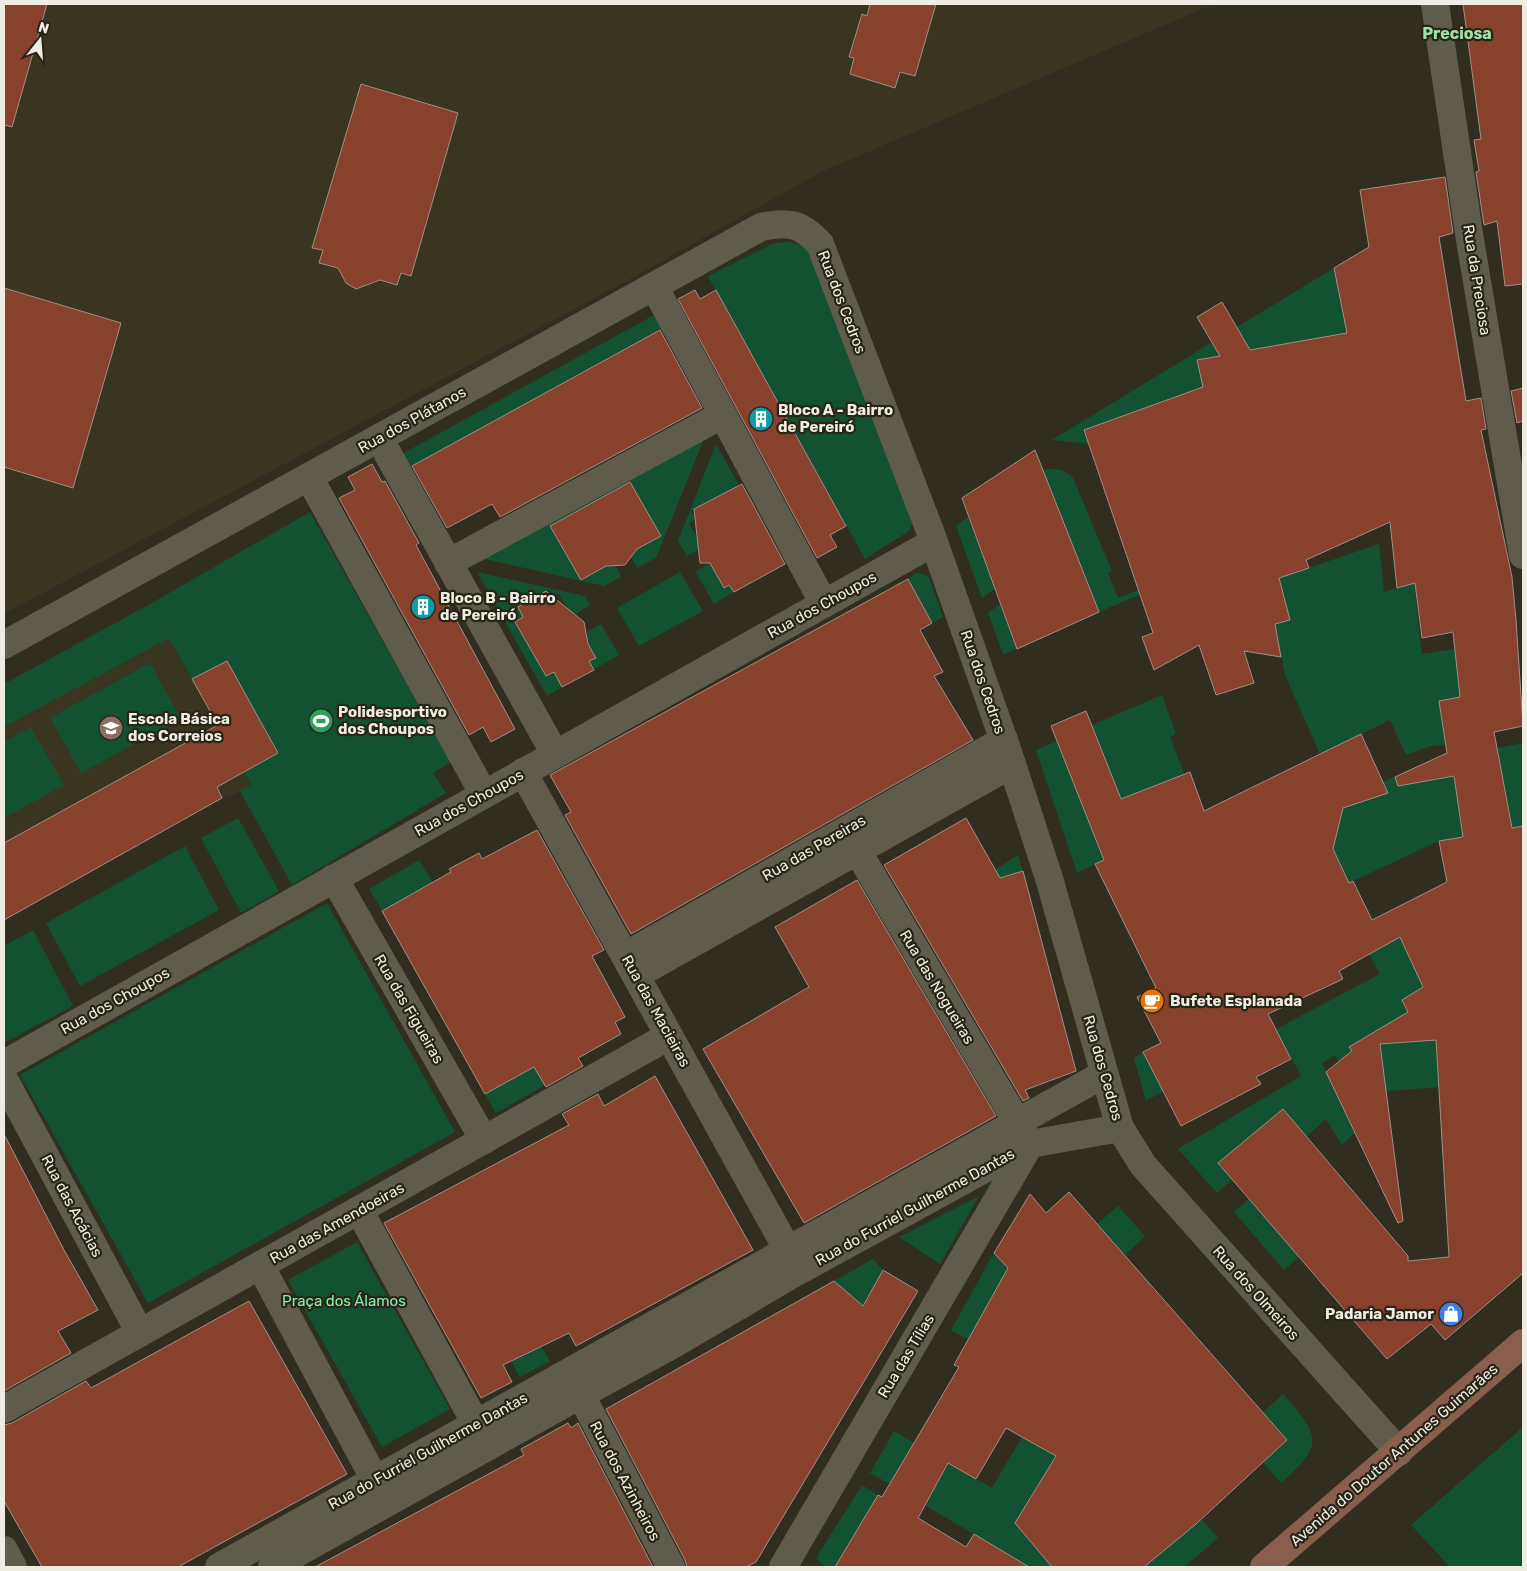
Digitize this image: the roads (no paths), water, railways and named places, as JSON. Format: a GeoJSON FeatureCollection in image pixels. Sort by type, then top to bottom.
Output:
{"type":"FeatureCollection","features":[{"type":"Feature","properties":{"kind":"main road","name":"Avenida do Doutor Antunes Guimarães"},"geometry":{"type":"LineString","coordinates":[[1264,1567],[1400,1452],[1523,1342]]}},
{"type":"Feature","properties":{"kind":"street","name":"Rua da Preciosa"},"geometry":{"type":"LineString","coordinates":[[1435,4],[1472,250],[1523,555]]}},
{"type":"Feature","properties":{"kind":"street","name":"Rua dos Plátanos"},"geometry":{"type":"LineString","coordinates":[[4,645],[761,227],[782,223],[807,230],[820,244]]}},
{"type":"Feature","properties":{"kind":"street","name":"Rua dos Cedros"},"geometry":{"type":"LineString","coordinates":[[820,244],[934,542],[1008,752],[1049,878],[1120,1128]]}},
{"type":"Feature","properties":{"kind":"street"},"geometry":{"type":"LineString","coordinates":[[654,286],[824,604]]}},
{"type":"Feature","properties":{"kind":"street"},"geometry":{"type":"LineString","coordinates":[[448,563],[722,415]]}},
{"type":"Feature","properties":{"kind":"street"},"geometry":{"type":"LineString","coordinates":[[379,438],[555,754]]}},
{"type":"Feature","properties":{"kind":"street"},"geometry":{"type":"LineString","coordinates":[[309,477],[483,793]]}},
{"type":"Feature","properties":{"kind":"street","name":"Rua dos Choupos"},"geometry":{"type":"LineString","coordinates":[[4,1064],[483,793],[934,542]]}},
{"type":"Feature","properties":{"kind":"street","name":"Rua das Pereiras"},"geometry":{"type":"LineString","coordinates":[[631,966],[857,850],[1008,752]]}},
{"type":"Feature","properties":{"kind":"street","name":"Rua das Pereiras"},"geometry":{"type":"LineString","coordinates":[[631,966],[1008,752]]}},
{"type":"Feature","properties":{"kind":"street","name":"Rua das Macieiras"},"geometry":{"type":"LineString","coordinates":[[523,772],[794,1260]]}},
{"type":"Feature","properties":{"kind":"street","name":"Rua das Nogueiras"},"geometry":{"type":"LineString","coordinates":[[857,850],[1023,1134]]}},
{"type":"Feature","properties":{"kind":"street","name":"Rua das Figueiras"},"geometry":{"type":"LineString","coordinates":[[334,878],[484,1140]]}},
{"type":"Feature","properties":{"kind":"street","name":"Rua das Amendoeiras"},"geometry":{"type":"LineString","coordinates":[[4,1409],[669,1036]]}},
{"type":"Feature","properties":{"kind":"street","name":"Rua do Furriel Guilherme Dantas"},"geometry":{"type":"LineString","coordinates":[[219,1567],[298,1550],[375,1480],[476,1424],[674,1344],[794,1260],[1023,1134],[1104,1074]]}},
{"type":"Feature","properties":{"kind":"street","name":"Rua das Acácias"},"geometry":{"type":"LineString","coordinates":[[4,1079],[140,1333]]}},
{"type":"Feature","properties":{"kind":"street","name":"Rua do Furriel Guilherme Dantas"},"geometry":{"type":"LineString","coordinates":[[1023,1134],[1120,1128]]}},
{"type":"Feature","properties":{"kind":"street","name":"Rua dos Olmeiros"},"geometry":{"type":"LineString","coordinates":[[1120,1128],[1143,1165],[1400,1452]]}},
{"type":"Feature","properties":{"kind":"street","name":"Rua das Tílias"},"geometry":{"type":"LineString","coordinates":[[783,1567],[1023,1134]]}},
{"type":"Feature","properties":{"kind":"street"},"geometry":{"type":"LineString","coordinates":[[359,1210],[476,1424]]}},
{"type":"Feature","properties":{"kind":"street"},"geometry":{"type":"LineString","coordinates":[[260,1265],[375,1480]]}},
{"type":"Feature","properties":{"kind":"street","name":"Rua do Furriel Guilherme Dantas"},"geometry":{"type":"LineString","coordinates":[[272,1567],[575,1383]]}},
{"type":"Feature","properties":{"kind":"street","name":"Rua dos Azinheiros"},"geometry":{"type":"LineString","coordinates":[[575,1383],[671,1567]]}},
{"type":"Feature","properties":{"kind":"street"},"geometry":{"type":"LineString","coordinates":[[4,1550],[13,1567]]}},
{"type":"Feature","properties":{"kind":"place","name":"Bloco A - Bairro de Pereiró"},"geometry":{"type":"Point","coordinates":[761,419]}},
{"type":"Feature","properties":{"kind":"place","name":"Bloco B - Bairro de Pereiró"},"geometry":{"type":"Point","coordinates":[423,607]}},
{"type":"Feature","properties":{"kind":"place","name":"Polidesportivo dos Choupos"},"geometry":{"type":"Point","coordinates":[321,721]}},
{"type":"Feature","properties":{"kind":"place","name":"Escola Básica dos Correios"},"geometry":{"type":"Point","coordinates":[111,728]}},
{"type":"Feature","properties":{"kind":"place","name":"Bufete Esplanada"},"geometry":{"type":"Point","coordinates":[1152,1001]}},
{"type":"Feature","properties":{"kind":"place","name":"Padaria Jamor"},"geometry":{"type":"Point","coordinates":[1451,1314]}},
{"type":"Feature","properties":{"kind":"district","name":"Preciosa"},"geometry":{"type":"Point","coordinates":[1457,33]}},
{"type":"Feature","properties":{"kind":"park label","name":"Praça dos Álamos"},"geometry":{"type":"Point","coordinates":[344,1301]}}]}
